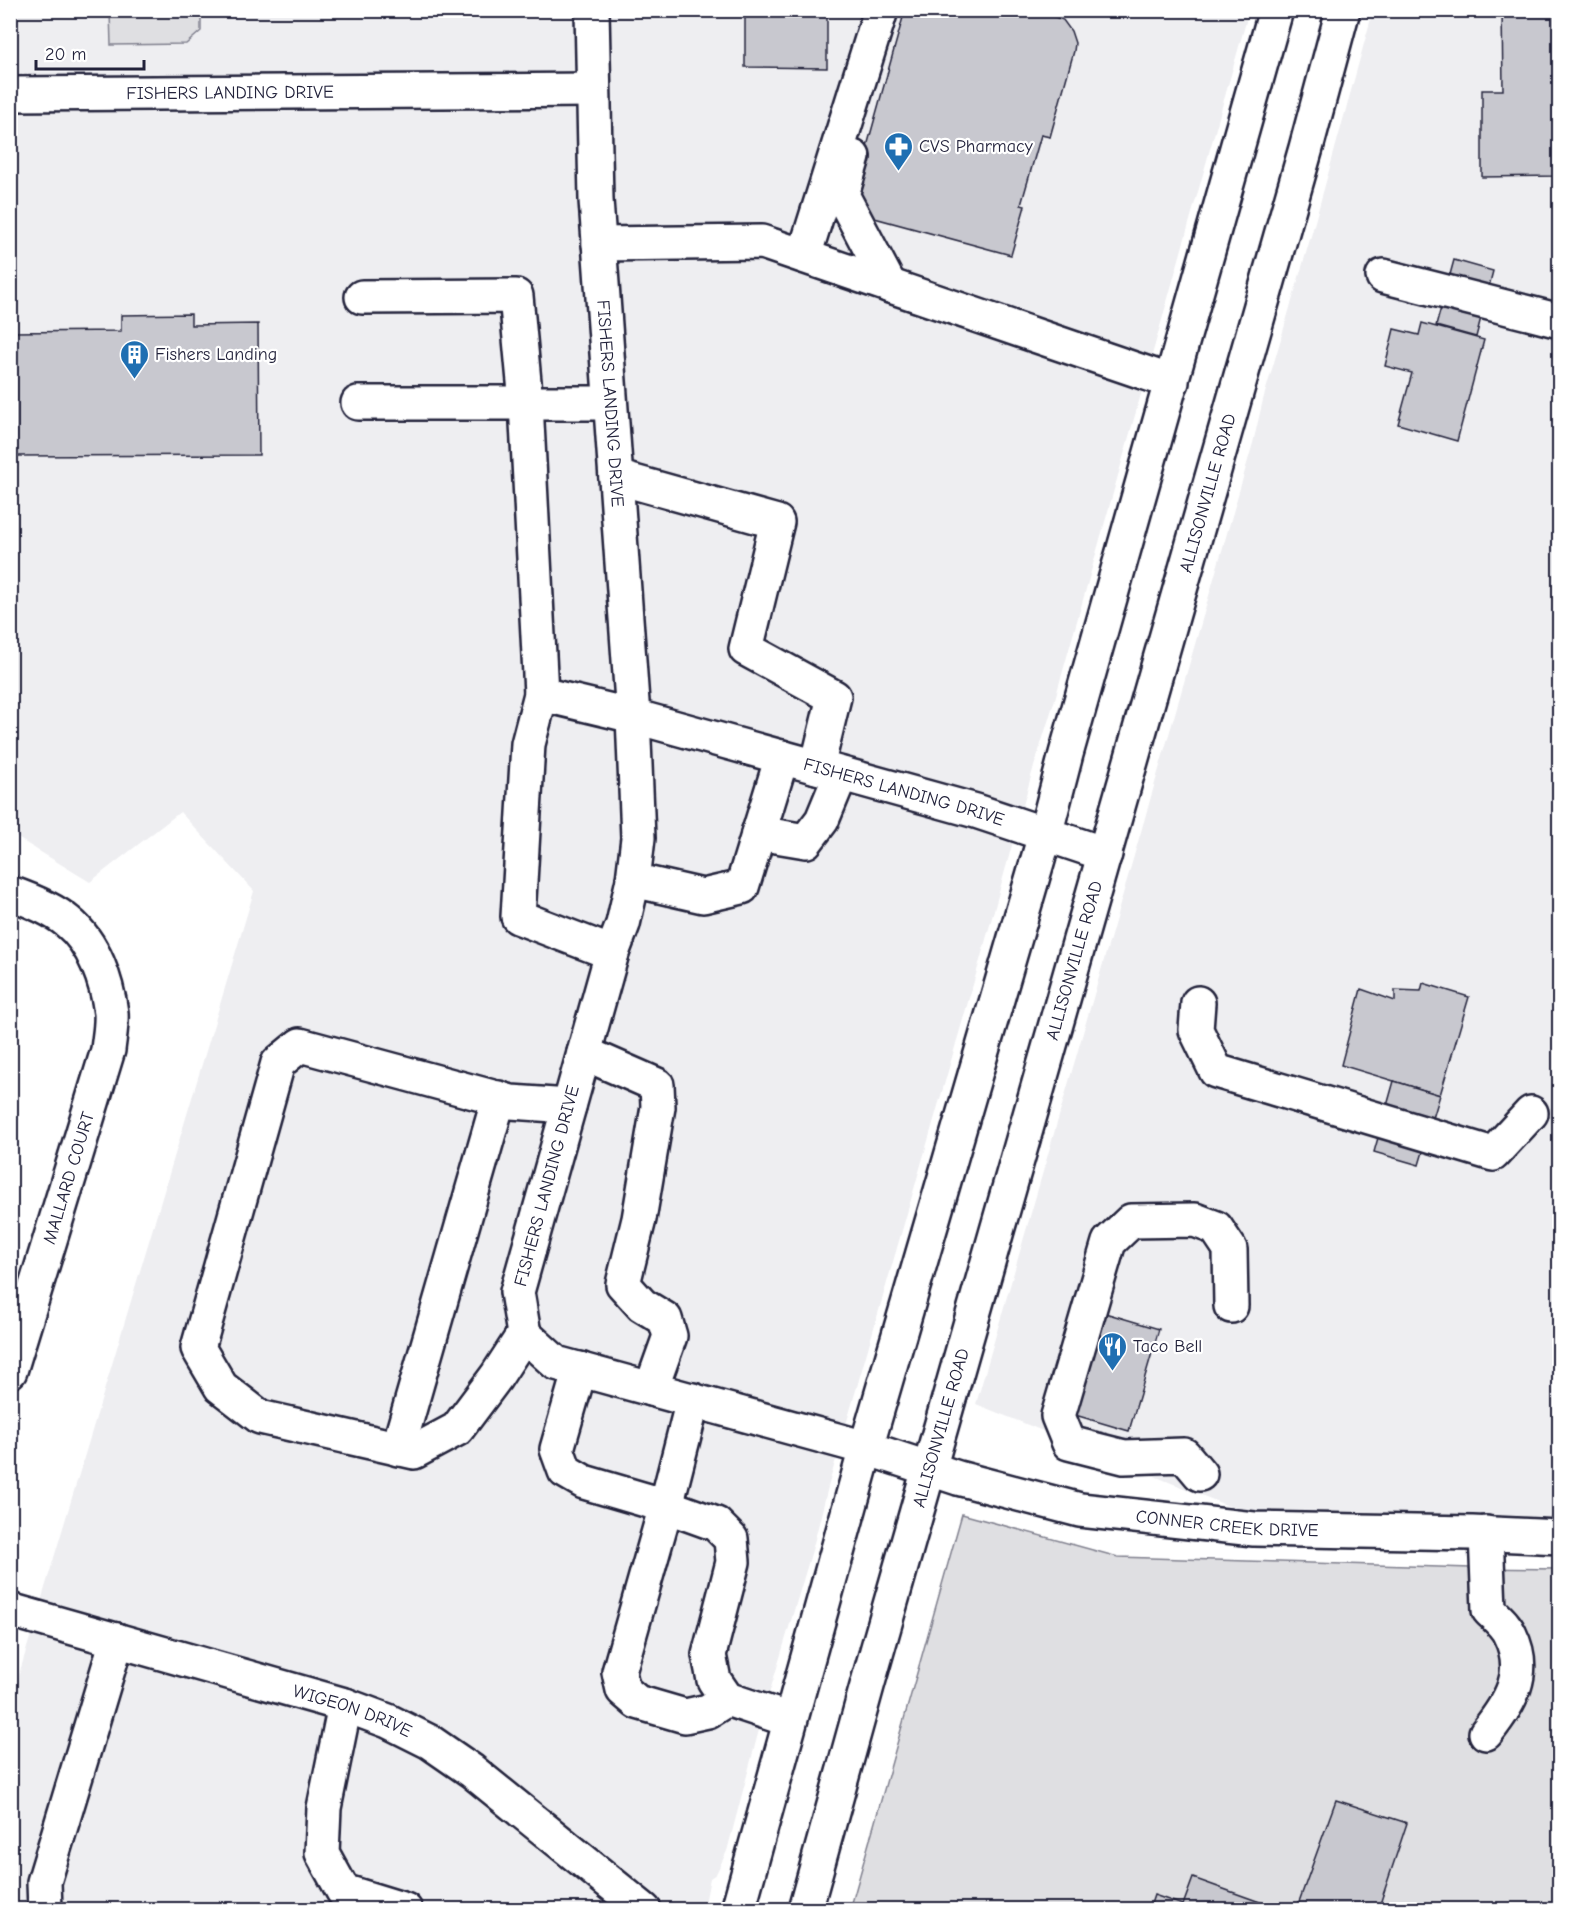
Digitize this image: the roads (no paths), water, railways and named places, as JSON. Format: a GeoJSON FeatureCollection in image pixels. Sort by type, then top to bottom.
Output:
{"type":"FeatureCollection","features":[{"type":"Feature","properties":{"kind":"street","name":"FISHERS LANDING DRIVE"},"geometry":{"type":"LineString","coordinates":[[524,1334],[517,1292],[612,953],[623,924],[633,880],[638,838],[633,716],[596,200],[592,10]]}},
{"type":"Feature","properties":{"kind":"street"},"geometry":{"type":"LineString","coordinates":[[804,256],[881,10]]}},
{"type":"Feature","properties":{"kind":"street"},"geometry":{"type":"LineString","coordinates":[[738,1910],[866,1448],[1045,835],[1276,10]]}},
{"type":"Feature","properties":{"kind":"street","name":"ALLISONVILLE ROAD"},"geometry":{"type":"LineString","coordinates":[[805,1910],[916,1463],[1105,854],[1306,148],[1343,10]]}},
{"type":"Feature","properties":{"kind":"street","name":"FISHERS LANDING DRIVE"},"geometry":{"type":"LineString","coordinates":[[10,94],[593,90]]}},
{"type":"Feature","properties":{"kind":"street"},"geometry":{"type":"LineString","coordinates":[[851,106],[862,124],[842,195],[890,286]]}},
{"type":"Feature","properties":{"kind":"street"},"geometry":{"type":"LineString","coordinates":[[599,244],[762,242],[1172,382]]}},
{"type":"Feature","properties":{"kind":"street"},"geometry":{"type":"LineString","coordinates":[[1383,276],[1556,320]]}},
{"type":"Feature","properties":{"kind":"street"},"geometry":{"type":"LineString","coordinates":[[362,297],[516,296],[526,403],[541,694],[528,744],[518,917],[612,953]]}},
{"type":"Feature","properties":{"kind":"street"},"geometry":{"type":"LineString","coordinates":[[358,403],[610,403]]}},
{"type":"Feature","properties":{"kind":"street"},"geometry":{"type":"LineString","coordinates":[[616,477],[777,522],[746,649],[834,698],[829,771],[822,820],[806,841],[758,833]]}},
{"type":"Feature","properties":{"kind":"street"},"geometry":{"type":"LineString","coordinates":[[541,694],[633,716]]}},
{"type":"Feature","properties":{"kind":"street","name":"FISHERS LANDING DRIVE"},"geometry":{"type":"LineString","coordinates":[[633,716],[975,811],[1105,854]]}},
{"type":"Feature","properties":{"kind":"street"},"geometry":{"type":"LineString","coordinates":[[633,880],[703,896],[742,888],[782,757]]}},
{"type":"Feature","properties":{"kind":"street","name":"MALLARD COURT"},"geometry":{"type":"LineString","coordinates":[[10,893],[31,901],[68,921],[79,933],[105,982],[111,1016],[108,1050],[10,1371]]}},
{"type":"Feature","properties":{"kind":"street"},"geometry":{"type":"LineString","coordinates":[[1198,1003],[1196,1030],[1216,1071],[1493,1155],[1531,1113]]}},
{"type":"Feature","properties":{"kind":"street"},"geometry":{"type":"LineString","coordinates":[[569,1106],[511,1102],[300,1045],[278,1063],[274,1074],[198,1348],[221,1387],[260,1417],[414,1452],[457,1429],[496,1377],[524,1334],[556,1363],[916,1463]]}},
{"type":"Feature","properties":{"kind":"street"},"geometry":{"type":"LineString","coordinates":[[584,1053],[657,1085],[658,1107],[639,1220],[623,1284],[642,1305],[664,1319],[670,1336],[651,1389]]}},
{"type":"Feature","properties":{"kind":"street"},"geometry":{"type":"LineString","coordinates":[[398,1449],[499,1098]]}},
{"type":"Feature","properties":{"kind":"street"},"geometry":{"type":"LineString","coordinates":[[1200,1474],[1184,1455],[1124,1457],[1068,1443],[1058,1416],[1109,1242],[1131,1221],[1195,1220],[1216,1228],[1230,1249],[1231,1306]]}},
{"type":"Feature","properties":{"kind":"street"},"geometry":{"type":"LineString","coordinates":[[580,1369],[557,1449],[565,1471],[584,1482],[666,1506],[716,1524],[731,1539],[734,1562],[709,1655],[714,1680],[728,1699],[790,1720]]}},
{"type":"Feature","properties":{"kind":"street"},"geometry":{"type":"LineString","coordinates":[[693,1400],[619,1672],[623,1690],[637,1702],[685,1716],[708,1711],[728,1699]]}},
{"type":"Feature","properties":{"kind":"street","name":"CONNER CREEK DRIVE"},"geometry":{"type":"LineString","coordinates":[[916,1463],[958,1478],[1080,1510],[1129,1516],[1254,1529],[1486,1533],[1560,1537]]}},
{"type":"Feature","properties":{"kind":"street"},"geometry":{"type":"LineString","coordinates":[[1486,1533],[1489,1610],[1510,1633],[1518,1656],[1516,1686],[1504,1710],[1486,1733]]}},
{"type":"Feature","properties":{"kind":"street","name":"WIGEON DRIVE"},"geometry":{"type":"LineString","coordinates":[[10,1610],[345,1705],[388,1721],[430,1742],[471,1771],[644,1910]]}},
{"type":"Feature","properties":{"kind":"street"},"geometry":{"type":"LineString","coordinates":[[45,1910],[44,1882],[117,1640]]}},
{"type":"Feature","properties":{"kind":"street"},"geometry":{"type":"LineString","coordinates":[[345,1705],[324,1808],[322,1853],[343,1891],[405,1910]]}},
{"type":"Feature","properties":{"kind":"place","name":"CVS Pharmacy"},"geometry":{"type":"Point","coordinates":[898,172]}},
{"type":"Feature","properties":{"kind":"place","name":"Fishers Landing"},"geometry":{"type":"Point","coordinates":[134,380]}},
{"type":"Feature","properties":{"kind":"place","name":"Taco Bell"},"geometry":{"type":"Point","coordinates":[1112,1372]}}]}
